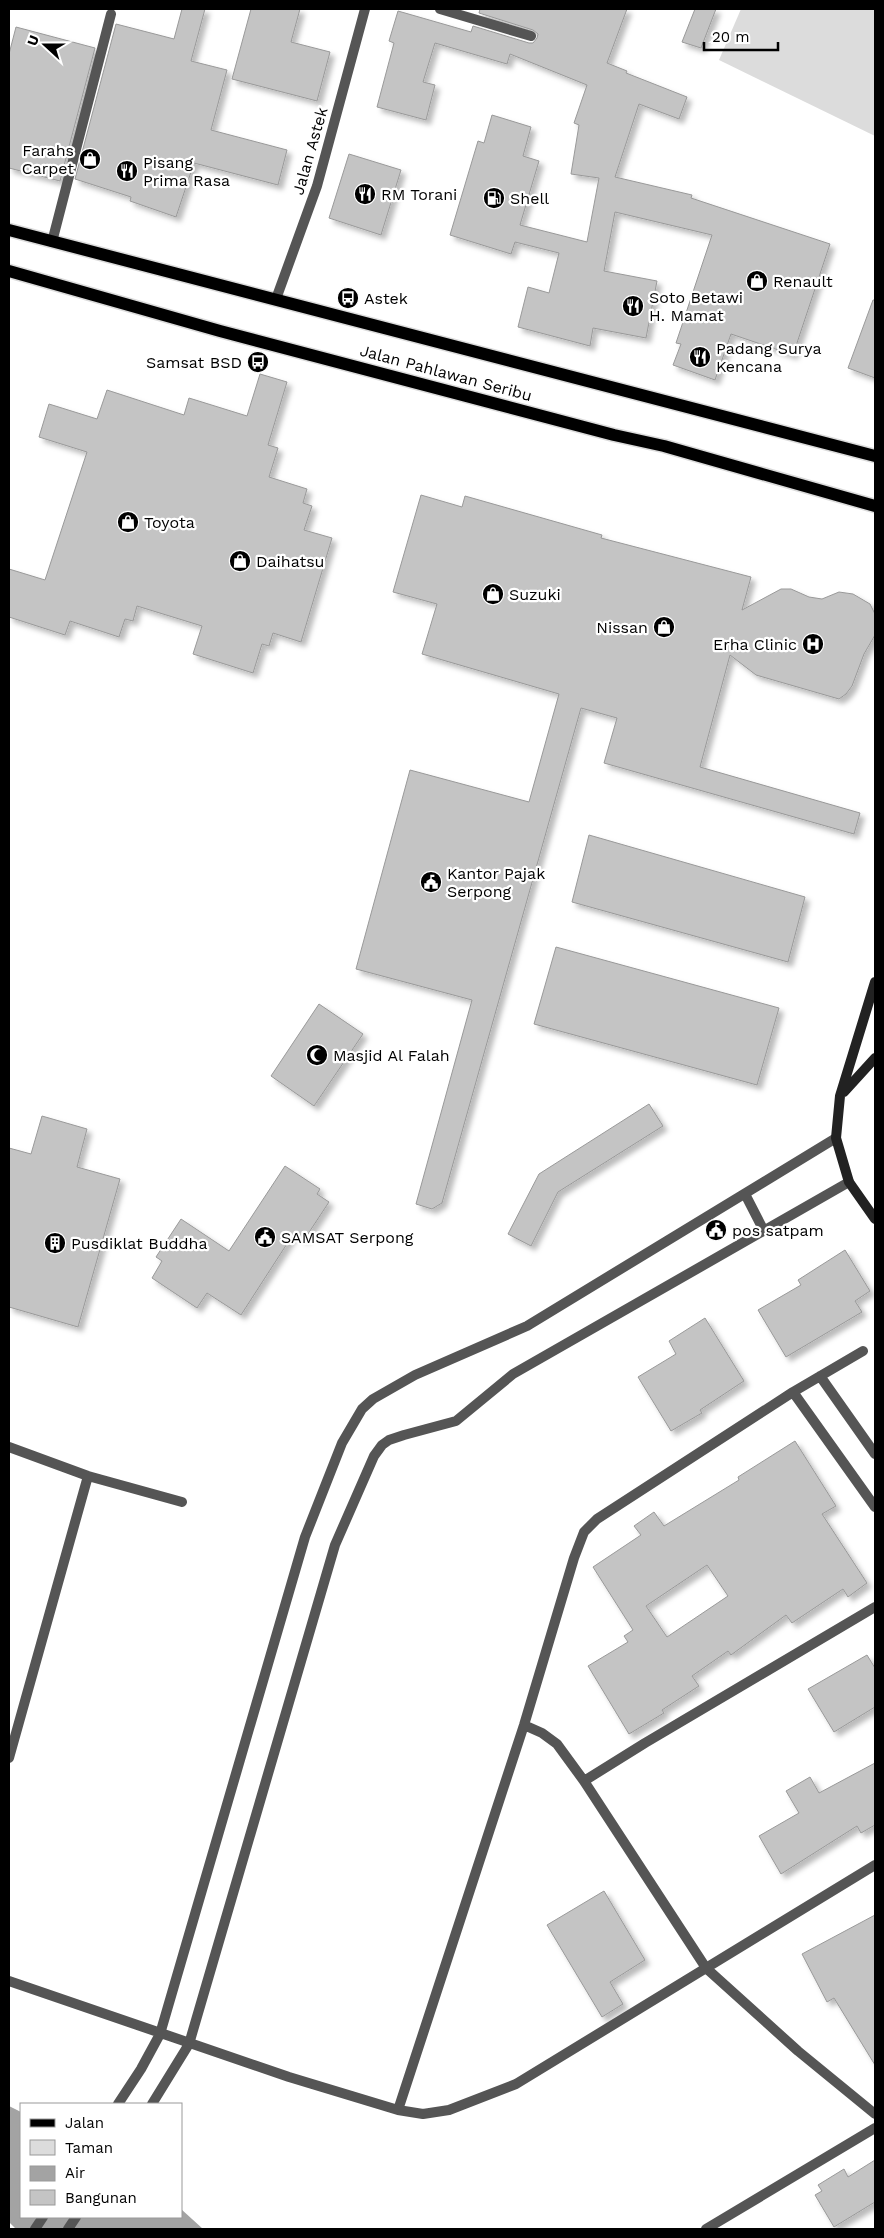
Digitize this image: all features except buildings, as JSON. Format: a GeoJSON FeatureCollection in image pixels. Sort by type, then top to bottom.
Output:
{"type":"FeatureCollection","features":[{"type":"Feature","properties":{"kind":"main road","name":"Jalan Pahlawan Seribu"},"geometry":{"type":"LineString","coordinates":[[9,230],[875,456]]}},
{"type":"Feature","properties":{"kind":"main road","name":"Jalan Pahlawan Seribu"},"geometry":{"type":"LineString","coordinates":[[9,271],[220,331],[614,435],[664,446],[875,506]]}},
{"type":"Feature","properties":{"kind":"main road"},"geometry":{"type":"LineString","coordinates":[[875,982],[840,1096],[836,1138],[849,1182],[875,1219]]}},
{"type":"Feature","properties":{"kind":"main road"},"geometry":{"type":"LineString","coordinates":[[840,1096],[875,1058]]}},
{"type":"Feature","properties":{"kind":"street","name":"Jalan Astek"},"geometry":{"type":"LineString","coordinates":[[276,300],[317,186],[365,9]]}},
{"type":"Feature","properties":{"kind":"street"},"geometry":{"type":"LineString","coordinates":[[440,9],[531,36]]}},
{"type":"Feature","properties":{"kind":"street"},"geometry":{"type":"LineString","coordinates":[[52,242],[112,14]]}},
{"type":"Feature","properties":{"kind":"street"},"geometry":{"type":"LineString","coordinates":[[119,2103],[142,2069],[160,2034],[305,1537],[342,1443],[353,1422],[373,1399],[435,1366],[527,1326],[836,1138]]}},
{"type":"Feature","properties":{"kind":"street"},"geometry":{"type":"LineString","coordinates":[[153,2103],[189,2044],[335,1545],[374,1456],[389,1440],[456,1421],[513,1374],[849,1182]]}},
{"type":"Feature","properties":{"kind":"street"},"geometry":{"type":"LineString","coordinates":[[745,1194],[764,1231]]}},
{"type":"Feature","properties":{"kind":"street"},"geometry":{"type":"LineString","coordinates":[[398,2110],[524,1725],[574,1558],[584,1532],[597,1519],[793,1392],[863,1351]]}},
{"type":"Feature","properties":{"kind":"street"},"geometry":{"type":"LineString","coordinates":[[820,1376],[875,1454]]}},
{"type":"Feature","properties":{"kind":"street"},"geometry":{"type":"LineString","coordinates":[[793,1392],[875,1507]]}},
{"type":"Feature","properties":{"kind":"street"},"geometry":{"type":"LineString","coordinates":[[9,1447],[88,1476],[182,1502]]}},
{"type":"Feature","properties":{"kind":"street"},"geometry":{"type":"LineString","coordinates":[[9,1758],[88,1476]]}},
{"type":"Feature","properties":{"kind":"street"},"geometry":{"type":"LineString","coordinates":[[584,1781],[875,1607]]}},
{"type":"Feature","properties":{"kind":"street"},"geometry":{"type":"LineString","coordinates":[[524,1725],[542,1733],[557,1744],[584,1781],[706,1968],[798,2051],[875,2114]]}},
{"type":"Feature","properties":{"kind":"street"},"geometry":{"type":"LineString","coordinates":[[9,1981],[288,2077],[398,2110],[423,2114],[449,2110],[516,2084],[875,1865]]}},
{"type":"Feature","properties":{"kind":"street"},"geometry":{"type":"LineString","coordinates":[[706,2229],[875,2128]]}},
{"type":"Feature","properties":{"kind":"street"},"geometry":{"type":"LineString","coordinates":[[35,2229],[42,2218]]}},
{"type":"Feature","properties":{"kind":"street"},"geometry":{"type":"LineString","coordinates":[[68,2229],[75,2218]]}},
{"type":"Feature","properties":{"kind":"green space"},"geometry":{"type":"Polygon","coordinates":[[[741,9],[875,9],[875,136],[719,60],[741,9]]]}},
{"type":"Feature","properties":{"kind":"water"},"geometry":{"type":"Polygon","coordinates":[[[9,2106],[20,2112],[20,2218],[182,2218],[182,2210],[203,2229],[16,2229],[9,2222],[9,2106]]]}},
{"type":"Feature","properties":{"kind":"place","name":"Farahs Carpet"},"geometry":{"type":"Point","coordinates":[90,159]}},
{"type":"Feature","properties":{"kind":"place","name":"Pisang Prima Rasa"},"geometry":{"type":"Point","coordinates":[127,171]}},
{"type":"Feature","properties":{"kind":"place","name":"RM Torani"},"geometry":{"type":"Point","coordinates":[365,194]}},
{"type":"Feature","properties":{"kind":"place","name":"Shell"},"geometry":{"type":"Point","coordinates":[494,198]}},
{"type":"Feature","properties":{"kind":"place","name":"Renault"},"geometry":{"type":"Point","coordinates":[757,281]}},
{"type":"Feature","properties":{"kind":"place","name":"Astek"},"geometry":{"type":"Point","coordinates":[348,298]}},
{"type":"Feature","properties":{"kind":"place","name":"Soto Betawi H. Mamat"},"geometry":{"type":"Point","coordinates":[633,306]}},
{"type":"Feature","properties":{"kind":"place","name":"Padang Surya Kencana"},"geometry":{"type":"Point","coordinates":[700,357]}},
{"type":"Feature","properties":{"kind":"place","name":"Samsat BSD"},"geometry":{"type":"Point","coordinates":[258,362]}},
{"type":"Feature","properties":{"kind":"place","name":"Toyota"},"geometry":{"type":"Point","coordinates":[128,522]}},
{"type":"Feature","properties":{"kind":"place","name":"Daihatsu"},"geometry":{"type":"Point","coordinates":[240,561]}},
{"type":"Feature","properties":{"kind":"place","name":"Suzuki"},"geometry":{"type":"Point","coordinates":[493,594]}},
{"type":"Feature","properties":{"kind":"place","name":"Nissan"},"geometry":{"type":"Point","coordinates":[664,627]}},
{"type":"Feature","properties":{"kind":"place","name":"Erha Clinic"},"geometry":{"type":"Point","coordinates":[813,644]}},
{"type":"Feature","properties":{"kind":"place","name":"Kantor Pajak Serpong"},"geometry":{"type":"Point","coordinates":[431,882]}},
{"type":"Feature","properties":{"kind":"place","name":"Masjid Al Falah"},"geometry":{"type":"Point","coordinates":[317,1055]}},
{"type":"Feature","properties":{"kind":"place","name":"pos satpam"},"geometry":{"type":"Point","coordinates":[716,1230]}},
{"type":"Feature","properties":{"kind":"place","name":"SAMSAT Serpong"},"geometry":{"type":"Point","coordinates":[265,1237]}},
{"type":"Feature","properties":{"kind":"place","name":"Pusdiklat Buddha"},"geometry":{"type":"Point","coordinates":[55,1243]}}]}
